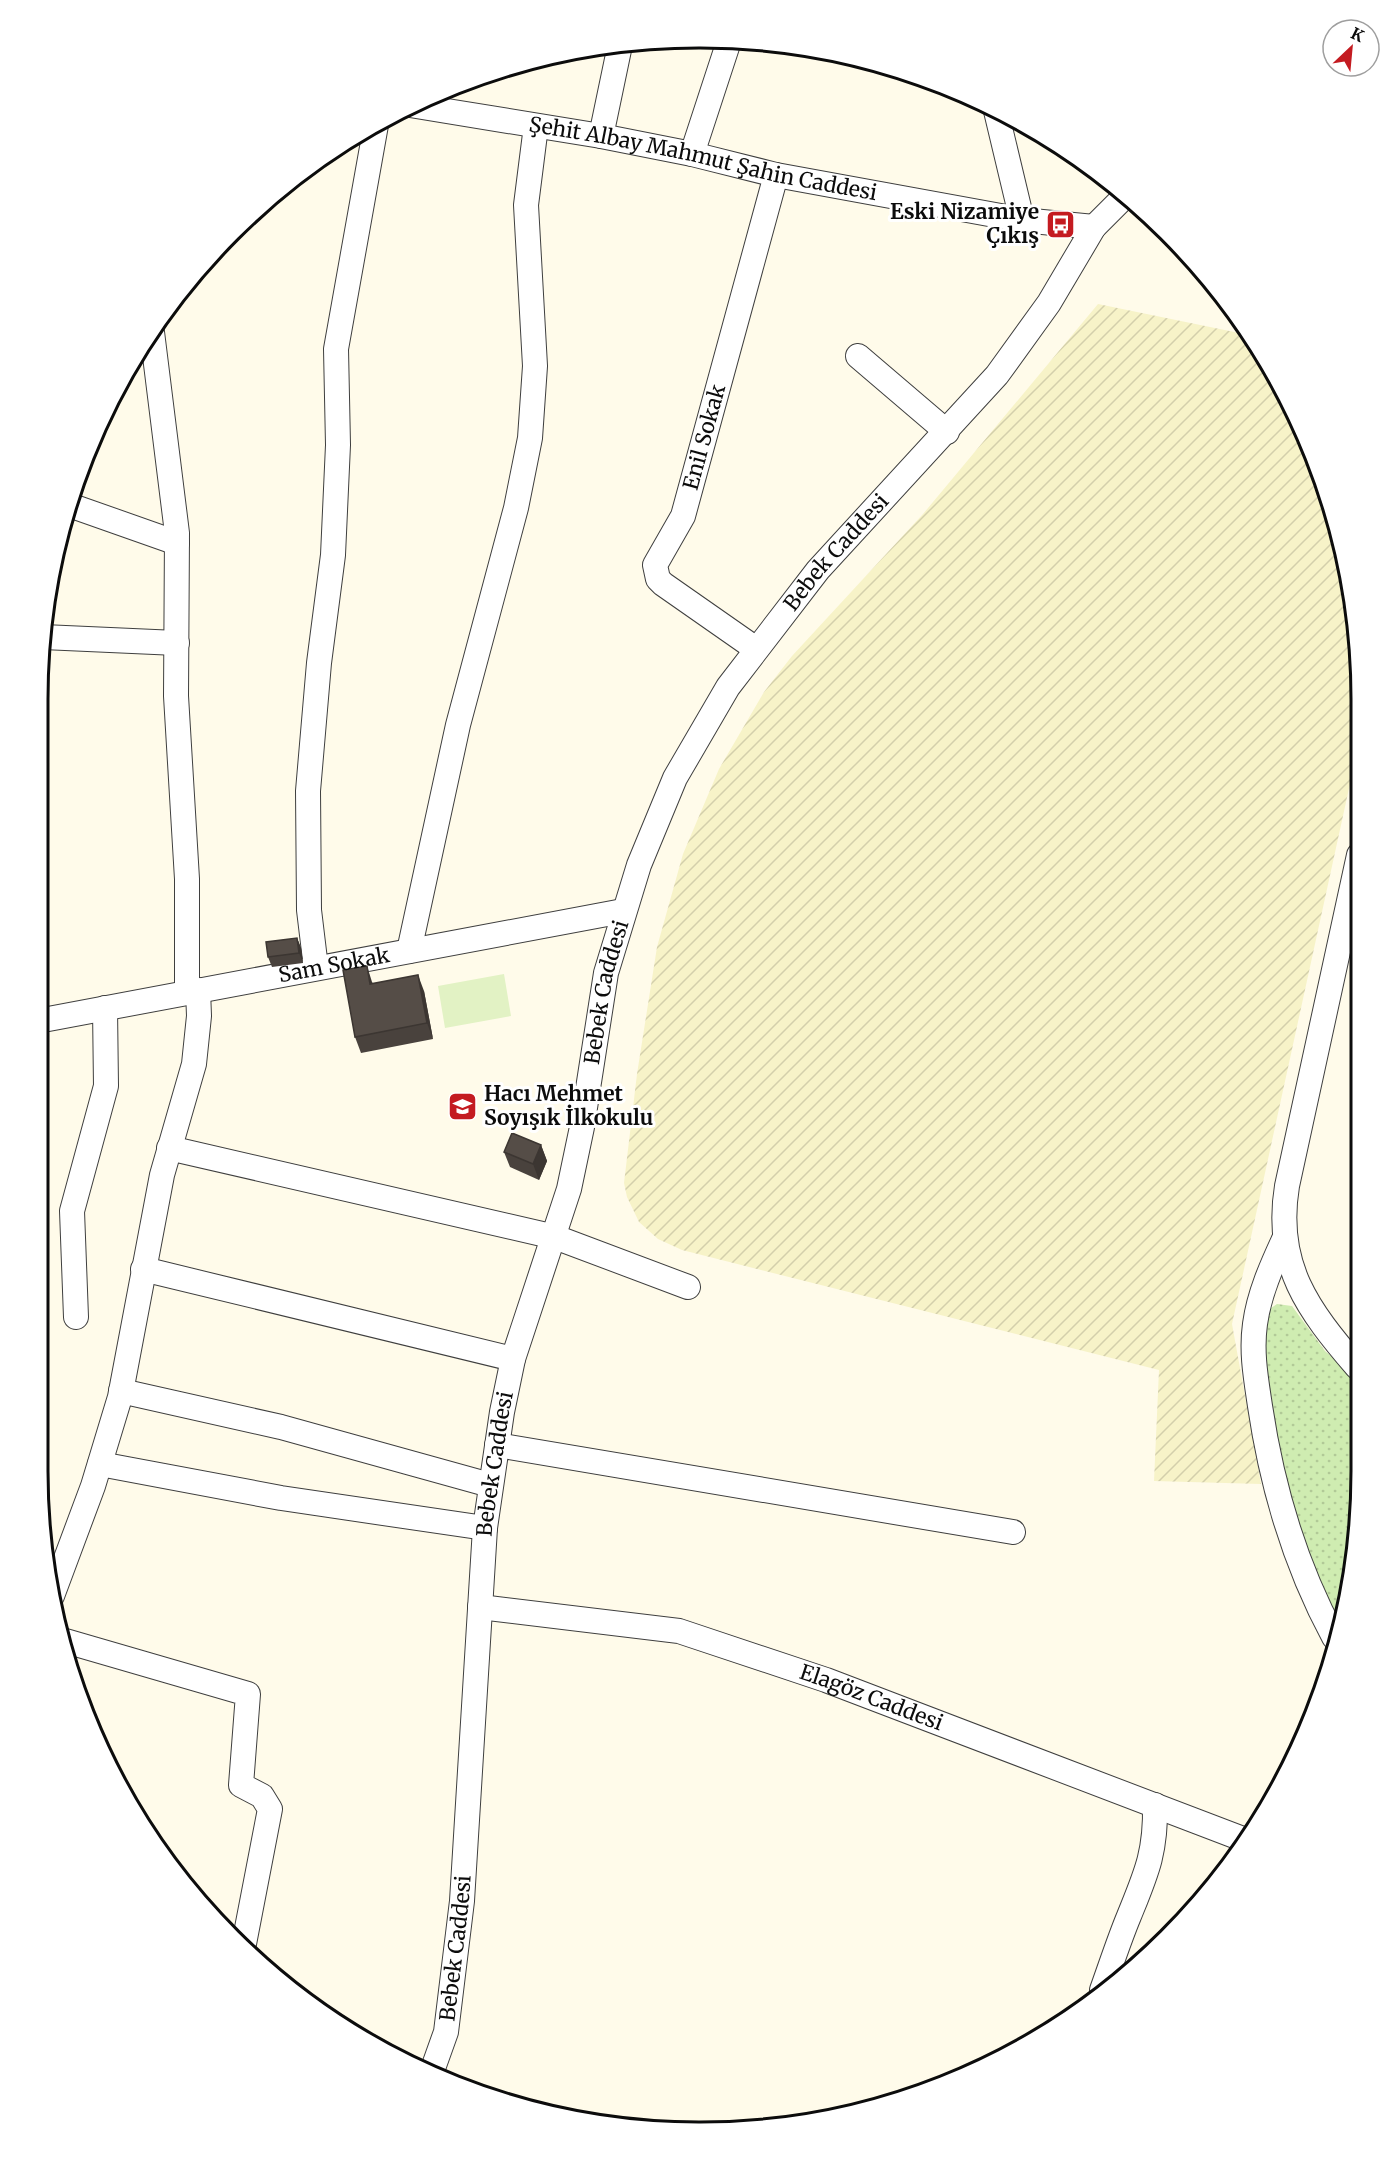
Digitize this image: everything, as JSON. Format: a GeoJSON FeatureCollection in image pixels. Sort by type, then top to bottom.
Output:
{"type":"FeatureCollection","features":[{"type":"Feature","properties":{"kind":"street"},"geometry":{"type":"LineString","coordinates":[[692,154],[727,49]]}},
{"type":"Feature","properties":{"kind":"street"},"geometry":{"type":"LineString","coordinates":[[601,136],[618,54]]}},
{"type":"Feature","properties":{"kind":"street","name":"Şehit Albay Mahmut Şahin Caddesi"},"geometry":{"type":"LineString","coordinates":[[427,108],[601,136],[692,154],[776,175],[1022,220],[1094,227]]}},
{"type":"Feature","properties":{"kind":"street"},"geometry":{"type":"LineString","coordinates":[[998,121],[1022,220]]}},
{"type":"Feature","properties":{"kind":"street"},"geometry":{"type":"LineString","coordinates":[[409,951],[458,725],[516,508],[530,438],[535,366],[526,205],[537,126]]}},
{"type":"Feature","properties":{"kind":"street"},"geometry":{"type":"LineString","coordinates":[[316,968],[309,910],[308,791],[319,663],[333,555],[338,445],[336,349],[374,135]]}},
{"type":"Feature","properties":{"kind":"street","name":"Enil Sokak"},"geometry":{"type":"LineString","coordinates":[[756,650],[663,584],[658,579],[656,565],[683,516],[776,175]]}},
{"type":"Feature","properties":{"kind":"street"},"geometry":{"type":"LineString","coordinates":[[1094,227],[1119,202]]}},
{"type":"Feature","properties":{"kind":"street","name":"Bebek Caddesi"},"geometry":{"type":"LineString","coordinates":[[434,2065],[446,2032],[462,1901],[485,1528],[496,1445],[513,1359],[555,1237],[577,1158],[606,973],[623,911],[639,865],[675,778],[712,711],[756,650],[857,526],[946,432],[1024,339],[1094,227]]}},
{"type":"Feature","properties":{"kind":"street"},"geometry":{"type":"LineString","coordinates":[[858,356],[946,432]]}},
{"type":"Feature","properties":{"kind":"street"},"geometry":{"type":"LineString","coordinates":[[58,1580],[100,1464],[121,1391],[143,1269],[170,1148],[194,1064],[200,1016],[192,991],[176,696],[177,543],[145,359]]}},
{"type":"Feature","properties":{"kind":"street"},"geometry":{"type":"LineString","coordinates":[[77,508],[177,543]]}},
{"type":"Feature","properties":{"kind":"street"},"geometry":{"type":"LineString","coordinates":[[51,637],[177,642]]}},
{"type":"Feature","properties":{"kind":"street"},"geometry":{"type":"LineString","coordinates":[[1351,892],[1287,1186],[1285,1237],[1291,1269],[1305,1299],[1323,1328],[1351,1359]]}},
{"type":"Feature","properties":{"kind":"street","name":"Sam Sokak"},"geometry":{"type":"LineString","coordinates":[[48,1019],[623,911]]}},
{"type":"Feature","properties":{"kind":"street"},"geometry":{"type":"LineString","coordinates":[[76,1317],[72,1211],[106,1086],[105,1008]]}},
{"type":"Feature","properties":{"kind":"street"},"geometry":{"type":"LineString","coordinates":[[170,1148],[555,1237],[688,1287]]}},
{"type":"Feature","properties":{"kind":"street"},"geometry":{"type":"LineString","coordinates":[[1285,1237],[1259,1304],[1254,1332],[1254,1365],[1265,1436],[1281,1508],[1305,1575],[1331,1630]]}},
{"type":"Feature","properties":{"kind":"street"},"geometry":{"type":"LineString","coordinates":[[143,1269],[513,1359]]}},
{"type":"Feature","properties":{"kind":"street"},"geometry":{"type":"LineString","coordinates":[[121,1391],[281,1427],[490,1485]]}},
{"type":"Feature","properties":{"kind":"street"},"geometry":{"type":"LineString","coordinates":[[496,1445],[1013,1532]]}},
{"type":"Feature","properties":{"kind":"street"},"geometry":{"type":"LineString","coordinates":[[100,1464],[281,1498],[485,1528]]}},
{"type":"Feature","properties":{"kind":"street","name":"Elagöz Caddesi"},"geometry":{"type":"LineString","coordinates":[[480,1607],[679,1631],[826,1680],[1237,1837]]}},
{"type":"Feature","properties":{"kind":"street"},"geometry":{"type":"LineString","coordinates":[[71,1642],[248,1694],[241,1785],[266,1799],[270,1809],[245,1937]]}},
{"type":"Feature","properties":{"kind":"street"},"geometry":{"type":"LineString","coordinates":[[1106,1979],[1129,1914],[1146,1878],[1154,1841],[1155,1805]]}},
{"type":"Feature","properties":{"kind":"shaded area"},"geometry":{"type":"Polygon","coordinates":[[[1098,304],[1237,333],[1264,374],[1284,411],[1316,490],[1329,531],[1345,614],[1350,657],[1351,779],[1232,1324],[1261,1484],[1154,1481],[1159,1370],[682,1250],[658,1239],[639,1222],[627,1197],[624,1183],[637,1074],[657,947],[683,854],[719,769],[764,692],[792,656],[923,514],[1098,304]]]}},
{"type":"Feature","properties":{"kind":"green space"},"geometry":{"type":"Polygon","coordinates":[[[504,974],[511,1016],[445,1028],[438,986],[504,974]]]}},
{"type":"Feature","properties":{"kind":"green space"},"geometry":{"type":"Polygon","coordinates":[[[1277,1304],[1292,1306],[1325,1351],[1351,1373],[1350,1513],[1333,1619],[1317,1583],[1276,1447],[1263,1346],[1268,1310],[1277,1304]]]}},
{"type":"Feature","properties":{"kind":"building"},"geometry":{"type":"Polygon","coordinates":[[[297,938],[299,953],[268,957],[266,942],[297,938]]]}},
{"type":"Feature","properties":{"kind":"building"},"geometry":{"type":"Polygon","coordinates":[[[367,966],[370,984],[418,975],[427,1023],[355,1037],[343,970],[367,966]]]}},
{"type":"Feature","properties":{"kind":"building"},"geometry":{"type":"Polygon","coordinates":[[[512,1133],[541,1145],[533,1164],[504,1152],[512,1133]]]}},
{"type":"Feature","properties":{"kind":"place","name":"Eski Nizamiye Çıkış"},"geometry":{"type":"Point","coordinates":[1060,224]}},
{"type":"Feature","properties":{"kind":"place","name":"Hacı Mehmet Soyışık İlkokulu"},"geometry":{"type":"Point","coordinates":[463,1106]}}]}
